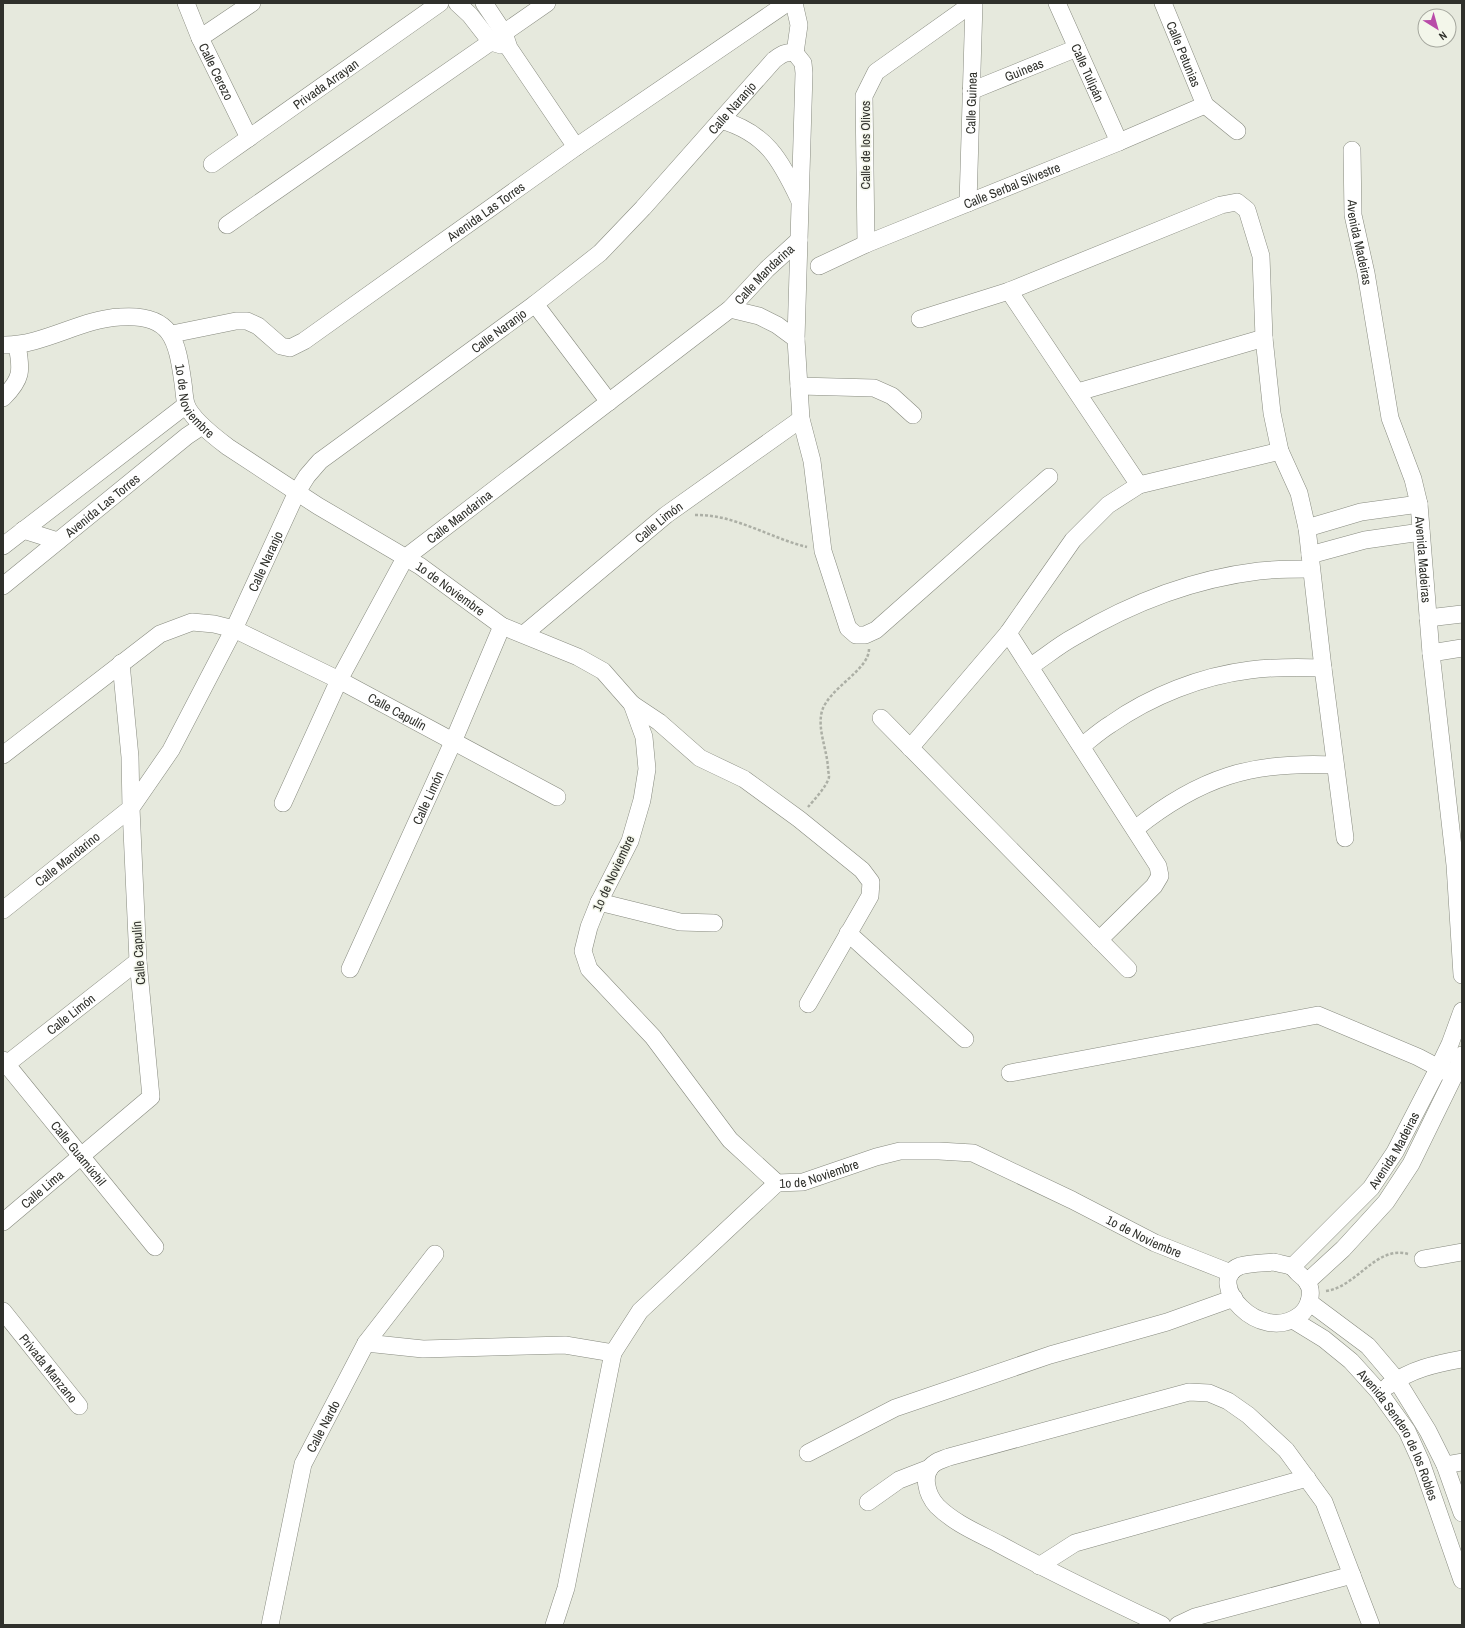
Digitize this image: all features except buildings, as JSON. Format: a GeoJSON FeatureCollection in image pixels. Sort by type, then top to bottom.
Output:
{"type":"FeatureCollection","features":[{"type":"Feature","properties":{"kind":"street","name":"Calle Cerezo"},"geometry":{"type":"LineString","coordinates":[[186,3],[200,38],[249,138]]}},
{"type":"Feature","properties":{"kind":"street"},"geometry":{"type":"LineString","coordinates":[[200,38],[252,3]]}},
{"type":"Feature","properties":{"kind":"street","name":"Privada Arrayan"},"geometry":{"type":"LineString","coordinates":[[212,164],[440,3]]}},
{"type":"Feature","properties":{"kind":"street"},"geometry":{"type":"LineString","coordinates":[[457,3],[501,41]]}},
{"type":"Feature","properties":{"kind":"street"},"geometry":{"type":"LineString","coordinates":[[484,3],[501,41],[576,147]]}},
{"type":"Feature","properties":{"kind":"street"},"geometry":{"type":"LineString","coordinates":[[227,225],[501,41],[546,3]]}},
{"type":"Feature","properties":{"kind":"street","name":"Avenida Las Torres"},"geometry":{"type":"LineString","coordinates":[[172,334],[236,321],[247,321],[258,326],[280,346],[290,348],[304,341],[576,147],[787,3]]}},
{"type":"Feature","properties":{"kind":"street"},"geometry":{"type":"LineString","coordinates":[[794,3],[799,25],[795,53],[803,63],[804,73],[796,339],[801,419],[812,461],[823,551],[848,628],[856,636],[865,635],[876,630],[1049,476]]}},
{"type":"Feature","properties":{"kind":"street","name":"Calle Guinea"},"geometry":{"type":"LineString","coordinates":[[968,203],[973,3]]}},
{"type":"Feature","properties":{"kind":"street","name":"Calle de los Olivos"},"geometry":{"type":"LineString","coordinates":[[866,244],[864,96],[876,72],[973,3]]}},
{"type":"Feature","properties":{"kind":"street","name":"Calle Tulipán"},"geometry":{"type":"LineString","coordinates":[[1057,3],[1119,142]]}},
{"type":"Feature","properties":{"kind":"street","name":"Calle Petunias"},"geometry":{"type":"LineString","coordinates":[[1163,3],[1205,105]]}},
{"type":"Feature","properties":{"kind":"street","name":"Guineas"},"geometry":{"type":"LineString","coordinates":[[971,92],[1077,48]]}},
{"type":"Feature","properties":{"kind":"street","name":"Calle Naranjo"},"geometry":{"type":"LineString","coordinates":[[134,804],[171,750],[234,629],[298,492],[307,476],[320,461],[535,304],[600,253],[643,208],[774,60],[785,53],[795,53]]}},
{"type":"Feature","properties":{"kind":"street"},"geometry":{"type":"LineString","coordinates":[[1205,105],[1237,131]]}},
{"type":"Feature","properties":{"kind":"street","name":"Calle Serbal Silvestre"},"geometry":{"type":"LineString","coordinates":[[819,266],[866,244],[1119,142],[1205,105]]}},
{"type":"Feature","properties":{"kind":"street"},"geometry":{"type":"LineString","coordinates":[[721,120],[736,124],[754,134],[769,148],[789,178],[800,203]]}},
{"type":"Feature","properties":{"kind":"street","name":"Avenida Madeiras"},"geometry":{"type":"LineString","coordinates":[[1352,150],[1353,215],[1366,273],[1390,418],[1413,479],[1419,504],[1431,653],[1454,859],[1462,974]]}},
{"type":"Feature","properties":{"kind":"street"},"geometry":{"type":"LineString","coordinates":[[920,319],[1009,291],[1221,205],[1236,202],[1247,210],[1261,256],[1264,338],[1272,413],[1280,451],[1299,493],[1307,528],[1345,838]]}},
{"type":"Feature","properties":{"kind":"street","name":"Calle Mandarina"},"geometry":{"type":"LineString","coordinates":[[283,803],[339,680],[405,558],[730,309],[767,269],[799,240]]}},
{"type":"Feature","properties":{"kind":"street"},"geometry":{"type":"LineString","coordinates":[[1009,291],[1139,485]]}},
{"type":"Feature","properties":{"kind":"street"},"geometry":{"type":"LineString","coordinates":[[535,304],[609,402]]}},
{"type":"Feature","properties":{"kind":"street","name":"Calle Mandarina"},"geometry":{"type":"LineString","coordinates":[[730,309],[759,316],[796,339]]}},
{"type":"Feature","properties":{"kind":"street"},"geometry":{"type":"LineString","coordinates":[[3,398],[14,387],[20,374],[10,345],[97,320],[121,316],[153,320],[164,326],[172,334]]}},
{"type":"Feature","properties":{"kind":"street","name":"1o de Noviembre"},"geometry":{"type":"LineString","coordinates":[[172,334],[179,358],[186,405],[202,426],[228,447],[298,492],[420,566],[502,626],[578,657],[603,671],[632,704],[644,737],[646,770],[642,800],[630,841],[599,902],[589,927],[583,951],[589,969],[653,1037],[730,1140],[777,1183],[803,1182],[876,1157],[900,1151],[972,1153],[1072,1200],[1155,1243],[1231,1273]]}},
{"type":"Feature","properties":{"kind":"street"},"geometry":{"type":"LineString","coordinates":[[1078,392],[1264,338]]}},
{"type":"Feature","properties":{"kind":"street"},"geometry":{"type":"LineString","coordinates":[[799,386],[874,388],[892,396],[913,415]]}},
{"type":"Feature","properties":{"kind":"street"},"geometry":{"type":"LineString","coordinates":[[3,546],[186,405]]}},
{"type":"Feature","properties":{"kind":"street","name":"Calle Limón"},"geometry":{"type":"LineString","coordinates":[[524,634],[666,515],[801,419]]}},
{"type":"Feature","properties":{"kind":"street","name":"Avenida Las Torres"},"geometry":{"type":"LineString","coordinates":[[3,586],[202,426]]}},
{"type":"Feature","properties":{"kind":"street"},"geometry":{"type":"LineString","coordinates":[[910,748],[1008,633],[1073,540],[1108,505],[1139,485],[1280,451]]}},
{"type":"Feature","properties":{"kind":"street"},"geometry":{"type":"LineString","coordinates":[[1307,528],[1361,512],[1419,504]]}},
{"type":"Feature","properties":{"kind":"street"},"geometry":{"type":"LineString","coordinates":[[23,530],[58,541]]}},
{"type":"Feature","properties":{"kind":"street"},"geometry":{"type":"LineString","coordinates":[[1031,666],[1072,637],[1116,613],[1162,594],[1210,579],[1310,562],[1365,540],[1421,532]]}},
{"type":"Feature","properties":{"kind":"street"},"geometry":{"type":"LineString","coordinates":[[1428,618],[1462,614]]}},
{"type":"Feature","properties":{"kind":"street"},"geometry":{"type":"LineString","coordinates":[[3,755],[160,634],[192,622],[214,624],[234,629]]}},
{"type":"Feature","properties":{"kind":"street","name":"Calle Limón"},"geometry":{"type":"LineString","coordinates":[[350,969],[453,742],[502,626]]}},
{"type":"Feature","properties":{"kind":"street","name":"Calle Capulín"},"geometry":{"type":"LineString","coordinates":[[234,629],[339,680],[557,797]]}},
{"type":"Feature","properties":{"kind":"street"},"geometry":{"type":"LineString","coordinates":[[1008,633],[1031,666],[1158,866],[1160,876],[1154,886],[1099,940]]}},
{"type":"Feature","properties":{"kind":"street"},"geometry":{"type":"LineString","coordinates":[[1431,653],[1462,648]]}},
{"type":"Feature","properties":{"kind":"street","name":"Calle Capulín"},"geometry":{"type":"LineString","coordinates":[[121,663],[134,804],[138,961],[151,1097]]}},
{"type":"Feature","properties":{"kind":"street"},"geometry":{"type":"LineString","coordinates":[[1082,746],[1112,723],[1144,704],[1177,689],[1212,677],[1249,670],[1286,667],[1323,668]]}},
{"type":"Feature","properties":{"kind":"street"},"geometry":{"type":"LineString","coordinates":[[632,704],[659,722],[700,758],[744,779],[799,819],[862,870],[871,882],[870,896],[808,1004]]}},
{"type":"Feature","properties":{"kind":"street"},"geometry":{"type":"LineString","coordinates":[[881,718],[1128,969]]}},
{"type":"Feature","properties":{"kind":"street"},"geometry":{"type":"LineString","coordinates":[[1135,829],[1186,793],[1214,780],[1244,771],[1274,766],[1304,764],[1336,765]]}},
{"type":"Feature","properties":{"kind":"street","name":"Calle Mandarino"},"geometry":{"type":"LineString","coordinates":[[3,910],[134,804]]}},
{"type":"Feature","properties":{"kind":"street"},"geometry":{"type":"LineString","coordinates":[[599,902],[680,922],[714,924]]}},
{"type":"Feature","properties":{"kind":"street"},"geometry":{"type":"LineString","coordinates":[[848,933],[965,1039]]}},
{"type":"Feature","properties":{"kind":"street","name":"Calle Limón"},"geometry":{"type":"LineString","coordinates":[[4,1063],[138,961]]}},
{"type":"Feature","properties":{"kind":"street","name":"Avenida Madeiras"},"geometry":{"type":"LineString","coordinates":[[1309,1292],[1343,1249],[1386,1202],[1411,1164],[1454,1076],[1462,1011]]}},
{"type":"Feature","properties":{"kind":"street"},"geometry":{"type":"LineString","coordinates":[[1010,1073],[1318,1015],[1418,1057],[1454,1076]]}},
{"type":"Feature","properties":{"kind":"street","name":"Avenida Madeiras"},"geometry":{"type":"LineString","coordinates":[[1292,1267],[1371,1188],[1395,1152],[1439,1067],[1458,1050]]}},
{"type":"Feature","properties":{"kind":"street","name":"Calle Guamúchil"},"geometry":{"type":"LineString","coordinates":[[4,1063],[155,1247]]}},
{"type":"Feature","properties":{"kind":"street","name":"Calle Lima"},"geometry":{"type":"LineString","coordinates":[[3,1222],[151,1097]]}},
{"type":"Feature","properties":{"kind":"street"},"geometry":{"type":"LineString","coordinates":[[554,1625],[566,1588],[613,1353],[640,1311],[777,1183]]}},
{"type":"Feature","properties":{"kind":"street"},"geometry":{"type":"LineString","coordinates":[[1371,1188],[1386,1202]]}},
{"type":"Feature","properties":{"kind":"street"},"geometry":{"type":"LineString","coordinates":[[1423,1259],[1462,1252]]}},
{"type":"Feature","properties":{"kind":"street","name":"Calle Nardo"},"geometry":{"type":"LineString","coordinates":[[270,1625],[303,1464],[366,1343],[435,1254]]}},
{"type":"Feature","properties":{"kind":"street"},"geometry":{"type":"LineString","coordinates":[[1274,1262],[1292,1267],[1309,1292],[1303,1313],[1293,1320],[1275,1324],[1258,1320],[1241,1309],[1229,1291],[1228,1282],[1231,1273],[1240,1266],[1274,1262]]}},
{"type":"Feature","properties":{"kind":"street","name":"Avenida Sendero de los Robles"},"geometry":{"type":"LineString","coordinates":[[1309,1292],[1368,1346],[1396,1379],[1428,1431],[1445,1465],[1462,1513]]}},
{"type":"Feature","properties":{"kind":"street"},"geometry":{"type":"LineString","coordinates":[[808,1453],[895,1408],[1050,1356],[1167,1322],[1234,1298]]}},
{"type":"Feature","properties":{"kind":"street","name":"Avenida Sendero de los Robles"},"geometry":{"type":"LineString","coordinates":[[1293,1320],[1324,1339],[1351,1361],[1379,1392],[1407,1432],[1421,1462],[1462,1580]]}},
{"type":"Feature","properties":{"kind":"street","name":"Privada Manzano"},"geometry":{"type":"LineString","coordinates":[[6,1321],[79,1406]]}},
{"type":"Feature","properties":{"kind":"street"},"geometry":{"type":"LineString","coordinates":[[366,1343],[423,1349],[565,1345],[613,1353]]}},
{"type":"Feature","properties":{"kind":"street"},"geometry":{"type":"LineString","coordinates":[[1379,1392],[1396,1379],[1414,1370],[1432,1364],[1462,1359]]}},
{"type":"Feature","properties":{"kind":"street"},"geometry":{"type":"LineString","coordinates":[[868,1502],[899,1480],[930,1468],[935,1463],[949,1457],[1189,1392],[1209,1393],[1228,1401],[1248,1415],[1286,1450],[1324,1502],[1371,1625]]}},
{"type":"Feature","properties":{"kind":"street"},"geometry":{"type":"LineString","coordinates":[[1445,1465],[1462,1462]]}},
{"type":"Feature","properties":{"kind":"street"},"geometry":{"type":"LineString","coordinates":[[930,1468],[926,1480],[927,1490],[937,1505],[954,1520],[1039,1566],[1162,1625]]}},
{"type":"Feature","properties":{"kind":"street"},"geometry":{"type":"LineString","coordinates":[[1039,1566],[1075,1543],[1307,1478]]}},
{"type":"Feature","properties":{"kind":"street"},"geometry":{"type":"LineString","coordinates":[[1178,1625],[1195,1617],[1352,1575]]}},
{"type":"Feature","properties":{"kind":"path"},"geometry":{"type":"LineString","coordinates":[[666,515],[703,515],[741,523],[789,543],[823,551]]}},
{"type":"Feature","properties":{"kind":"path"},"geometry":{"type":"LineString","coordinates":[[799,819],[829,778],[827,756],[820,726],[823,710],[833,693],[865,662],[870,653],[870,633]]}},
{"type":"Feature","properties":{"kind":"path"},"geometry":{"type":"LineString","coordinates":[[1309,1292],[1331,1290],[1340,1286],[1388,1254],[1397,1252],[1407,1253],[1423,1259]]}}]}
